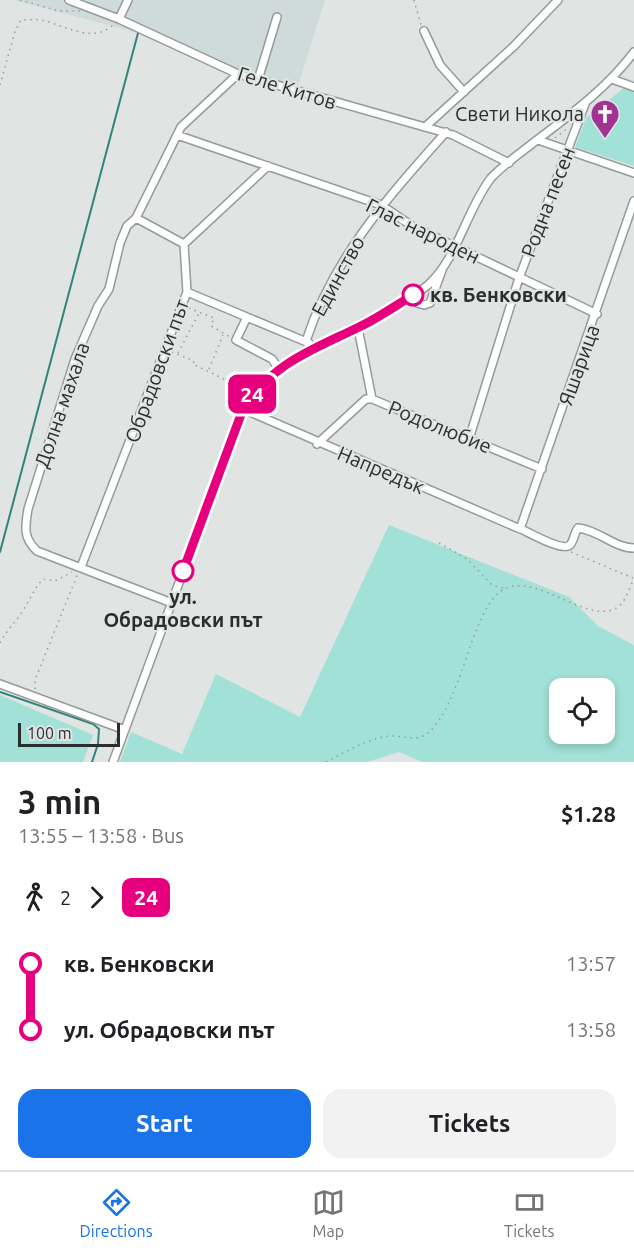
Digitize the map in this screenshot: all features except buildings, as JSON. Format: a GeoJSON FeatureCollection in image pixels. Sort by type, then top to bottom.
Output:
{"type":"FeatureCollection","features":[{"type":"Feature","properties":{"kind":"street","name":"Геле Китов"},"geometry":{"type":"LineString","coordinates":[[69,0],[119,19],[238,74],[446,132],[509,163]]}},
{"type":"Feature","properties":{"kind":"street"},"geometry":{"type":"LineString","coordinates":[[119,19],[128,0]]}},
{"type":"Feature","properties":{"kind":"street"},"geometry":{"type":"LineString","coordinates":[[425,127],[514,46],[558,0]]}},
{"type":"Feature","properties":{"kind":"street"},"geometry":{"type":"LineString","coordinates":[[258,80],[278,17]]}},
{"type":"Feature","properties":{"kind":"street"},"geometry":{"type":"LineString","coordinates":[[424,31],[440,65],[464,92]]}},
{"type":"Feature","properties":{"kind":"street"},"geometry":{"type":"LineString","coordinates":[[413,295],[417,303],[424,305],[430,303],[453,246],[477,199],[493,177],[585,104],[612,79],[634,52]]}},
{"type":"Feature","properties":{"kind":"street","name":"Долна махала"},"geometry":{"type":"LineString","coordinates":[[81,567],[37,551],[27,542],[25,530],[28,509],[75,359],[98,306],[109,289],[120,243],[127,226],[135,218],[181,128],[238,74]]}},
{"type":"Feature","properties":{"kind":"street"},"geometry":{"type":"LineString","coordinates":[[612,79],[634,87]]}},
{"type":"Feature","properties":{"kind":"street","name":"Родна песен"},"geometry":{"type":"LineString","coordinates":[[469,439],[519,278],[585,104]]}},
{"type":"Feature","properties":{"kind":"street","name":"Единство"},"geometry":{"type":"LineString","coordinates":[[306,341],[337,270],[381,205],[446,132]]}},
{"type":"Feature","properties":{"kind":"street","name":"Глас народен"},"geometry":{"type":"LineString","coordinates":[[177,135],[381,205],[412,226],[597,315]]}},
{"type":"Feature","properties":{"kind":"street"},"geometry":{"type":"LineString","coordinates":[[538,140],[634,173]]}},
{"type":"Feature","properties":{"kind":"street"},"geometry":{"type":"LineString","coordinates":[[135,218],[184,244],[268,166]]}},
{"type":"Feature","properties":{"kind":"street","name":"Яшарица"},"geometry":{"type":"LineString","coordinates":[[520,528],[597,315],[634,201]]}},
{"type":"Feature","properties":{"kind":"street","name":"Обрадовски път"},"geometry":{"type":"LineString","coordinates":[[81,567],[187,292],[184,244]]}},
{"type":"Feature","properties":{"kind":"street"},"geometry":{"type":"LineString","coordinates":[[113,762],[243,409],[265,380],[279,369],[315,346],[358,327],[413,295],[430,283],[444,265]]}},
{"type":"Feature","properties":{"kind":"street"},"geometry":{"type":"LineString","coordinates":[[187,292],[315,346]]}},
{"type":"Feature","properties":{"kind":"street"},"geometry":{"type":"LineString","coordinates":[[247,317],[236,340],[272,359],[279,369]]}},
{"type":"Feature","properties":{"kind":"street","name":"Родолюбие"},"geometry":{"type":"LineString","coordinates":[[358,327],[372,399],[542,468]]}},
{"type":"Feature","properties":{"kind":"street"},"geometry":{"type":"LineString","coordinates":[[317,444],[366,399],[372,399]]}},
{"type":"Feature","properties":{"kind":"street","name":"Напредък"},"geometry":{"type":"LineString","coordinates":[[243,409],[317,444],[520,528],[556,546]]}},
{"type":"Feature","properties":{"kind":"street"},"geometry":{"type":"LineString","coordinates":[[556,546],[571,545],[578,528],[592,529],[625,548],[634,548]]}},
{"type":"Feature","properties":{"kind":"street"},"geometry":{"type":"LineString","coordinates":[[81,567],[172,603]]}},
{"type":"Feature","properties":{"kind":"street"},"geometry":{"type":"LineString","coordinates":[[0,684],[125,730]]}},
{"type":"Feature","properties":{"kind":"path"},"geometry":{"type":"LineString","coordinates":[[20,0],[59,11],[80,11]]}},
{"type":"Feature","properties":{"kind":"path"},"geometry":{"type":"LineString","coordinates":[[414,0],[424,31]]}},
{"type":"Feature","properties":{"kind":"path"},"geometry":{"type":"LineString","coordinates":[[0,85],[15,31],[21,20],[39,20],[90,34],[107,32],[119,19]]}},
{"type":"Feature","properties":{"kind":"path"},"geometry":{"type":"LineString","coordinates":[[549,143],[579,120]]}},
{"type":"Feature","properties":{"kind":"path"},"geometry":{"type":"LineString","coordinates":[[182,305],[214,318],[211,326],[236,340]]}},
{"type":"Feature","properties":{"kind":"path"},"geometry":{"type":"LineString","coordinates":[[178,354],[200,312]]}},
{"type":"Feature","properties":{"kind":"path"},"geometry":{"type":"LineString","coordinates":[[209,370],[224,334]]}},
{"type":"Feature","properties":{"kind":"path"},"geometry":{"type":"LineString","coordinates":[[166,349],[209,370],[210,374],[232,383]]}},
{"type":"Feature","properties":{"kind":"path"},"geometry":{"type":"LineString","coordinates":[[439,543],[478,567],[492,585],[504,589],[526,587],[552,594],[591,611],[612,611],[623,603],[634,579],[556,546]]}},
{"type":"Feature","properties":{"kind":"path"},"geometry":{"type":"LineString","coordinates":[[0,643],[7,628],[22,612],[32,590],[43,579],[55,581],[81,567]]}},
{"type":"Feature","properties":{"kind":"path"},"geometry":{"type":"LineString","coordinates":[[35,697],[35,680],[81,567]]}},
{"type":"Feature","properties":{"kind":"path"},"geometry":{"type":"LineString","coordinates":[[326,762],[376,739],[391,736],[421,738],[429,732],[457,683],[478,627],[493,597],[504,589]]}},
{"type":"Feature","properties":{"kind":"shaded area"},"geometry":{"type":"Polygon","coordinates":[[[14,0],[325,0],[296,92],[238,74],[139,29],[138,33],[14,0]]]}},
{"type":"Feature","properties":{"kind":"green space"},"geometry":{"type":"Polygon","coordinates":[[[624,88],[634,91],[634,166],[575,147],[586,118],[624,88]]]}},
{"type":"Feature","properties":{"kind":"green space"},"geometry":{"type":"Polygon","coordinates":[[[389,525],[569,597],[598,626],[634,645],[634,762],[422,762],[399,752],[367,762],[120,762],[131,732],[182,754],[216,674],[300,717],[389,525]]]}},
{"type":"Feature","properties":{"kind":"green space"},"geometry":{"type":"Polygon","coordinates":[[[0,695],[93,735],[83,762],[0,762],[0,695]]]}},
{"type":"Feature","properties":{"kind":"waterway"},"geometry":{"type":"LineString","coordinates":[[0,552],[138,33]]}},
{"type":"Feature","properties":{"kind":"waterway"},"geometry":{"type":"LineString","coordinates":[[0,692],[93,724],[99,729],[98,744],[92,762]]}},
{"type":"Feature","properties":{"kind":"bus line","name":"24"},"geometry":{"type":"LineString","coordinates":[[183,571],[243,409],[252,394],[265,380],[300,355],[358,327],[413,295]]}},
{"type":"Feature","properties":{"kind":"place","name":"Свети Никола"},"geometry":{"type":"Point","coordinates":[605,140]}},
{"type":"Feature","properties":{"kind":"place","name":"кв. Бенковски"},"geometry":{"type":"Point","coordinates":[413,295]}},
{"type":"Feature","properties":{"kind":"place","name":"ул. Обрадовски път"},"geometry":{"type":"Point","coordinates":[183,571]}}]}
